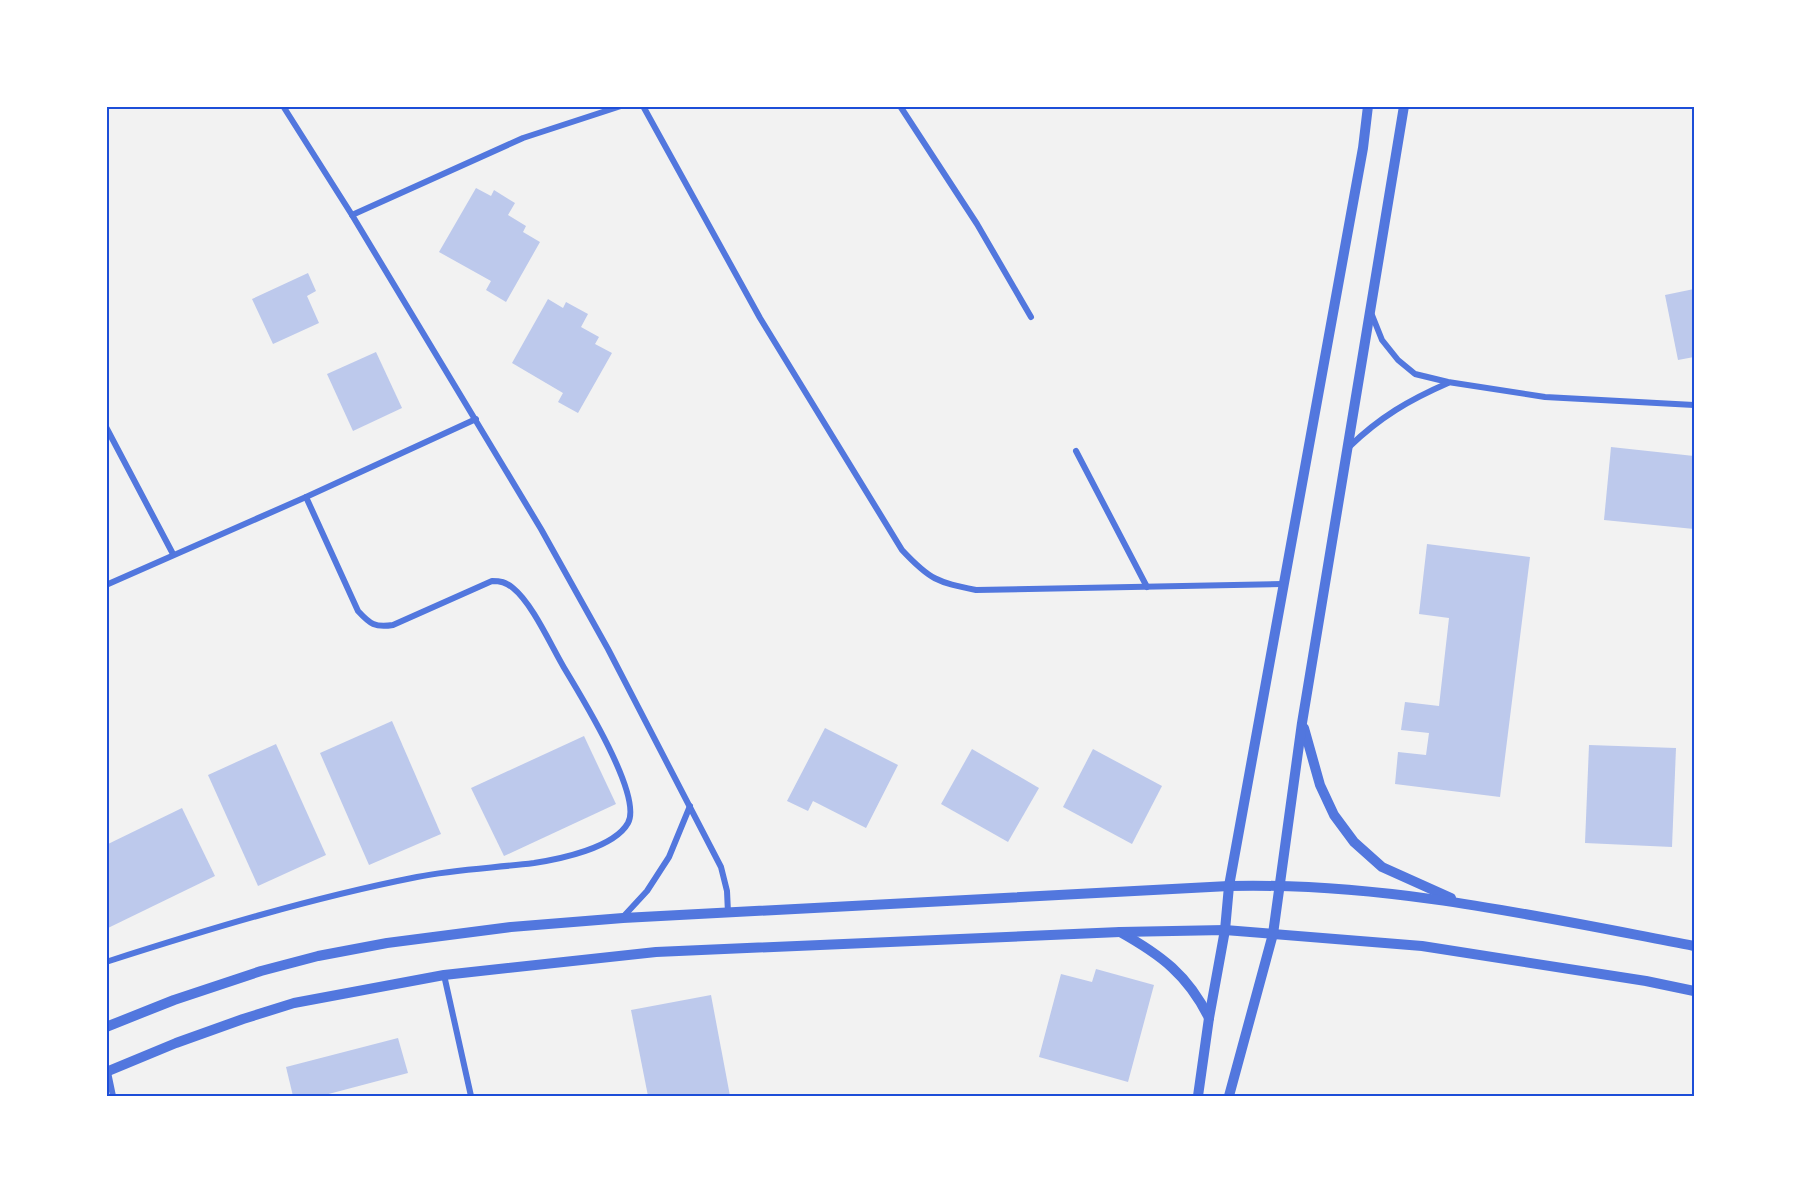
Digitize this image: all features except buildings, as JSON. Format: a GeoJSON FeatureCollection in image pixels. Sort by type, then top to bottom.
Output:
{"type":"FeatureCollection","features":[{"type":"Feature","properties":{"kind":"street"},"geometry":{"type":"LineString","coordinates":[[283,106],[352,215],[542,529],[608,649],[722,867],[727,891],[728,913]]}},
{"type":"Feature","properties":{"kind":"street"},"geometry":{"type":"LineString","coordinates":[[352,215],[523,138],[621,106]]}},
{"type":"Feature","properties":{"kind":"street"},"geometry":{"type":"LineString","coordinates":[[643,106],[760,318],[902,550],[921,571],[941,583],[976,590],[1282,585]]}},
{"type":"Feature","properties":{"kind":"street"},"geometry":{"type":"LineString","coordinates":[[900,106],[977,224],[1031,317]]}},
{"type":"Feature","properties":{"kind":"street"},"geometry":{"type":"LineString","coordinates":[[1198,1096],[1225,930],[1229,885],[1363,147],[1368,106]]}},
{"type":"Feature","properties":{"kind":"street"},"geometry":{"type":"LineString","coordinates":[[1229,1096],[1272,934],[1302,723],[1404,106]]}},
{"type":"Feature","properties":{"kind":"street"},"geometry":{"type":"LineString","coordinates":[[1371,312],[1382,340],[1398,360],[1416,374],[1448,382],[1545,397],[1695,405]]}},
{"type":"Feature","properties":{"kind":"street"},"geometry":{"type":"LineString","coordinates":[[1348,448],[1387,414],[1448,382]]}},
{"type":"Feature","properties":{"kind":"street"},"geometry":{"type":"LineString","coordinates":[[106,585],[476,419]]}},
{"type":"Feature","properties":{"kind":"street"},"geometry":{"type":"LineString","coordinates":[[106,427],[173,554]]}},
{"type":"Feature","properties":{"kind":"street"},"geometry":{"type":"LineString","coordinates":[[1076,451],[1147,587]]}},
{"type":"Feature","properties":{"kind":"street"},"geometry":{"type":"LineString","coordinates":[[106,962],[223,924],[340,894],[420,876],[541,862],[582,852],[603,843],[620,832],[629,822],[632,810],[629,795],[617,766],[592,717],[524,599],[512,587],[503,582],[492,581],[393,625],[381,627],[368,622],[358,611],[306,497]]}},
{"type":"Feature","properties":{"kind":"street"},"geometry":{"type":"LineString","coordinates":[[1302,723],[1320,785],[1334,815],[1354,842],[1382,867],[1459,902]]}},
{"type":"Feature","properties":{"kind":"street"},"geometry":{"type":"LineString","coordinates":[[622,918],[646,891],[669,857],[690,806]]}},
{"type":"Feature","properties":{"kind":"street"},"geometry":{"type":"LineString","coordinates":[[106,1027],[174,1000],[261,971],[318,956],[387,943],[489,930],[622,918],[1229,885],[1279,884],[1334,888],[1459,902],[1695,946]]}},
{"type":"Feature","properties":{"kind":"street"},"geometry":{"type":"LineString","coordinates":[[113,1096],[107,1072],[220,1027],[294,1003],[444,975],[656,952],[1120,932],[1225,930],[1422,946],[1646,981],[1695,991]]}},
{"type":"Feature","properties":{"kind":"street"},"geometry":{"type":"LineString","coordinates":[[1120,932],[1147,947],[1178,971],[1200,1000],[1209,1018]]}},
{"type":"Feature","properties":{"kind":"street"},"geometry":{"type":"LineString","coordinates":[[444,975],[471,1096]]}}]}
